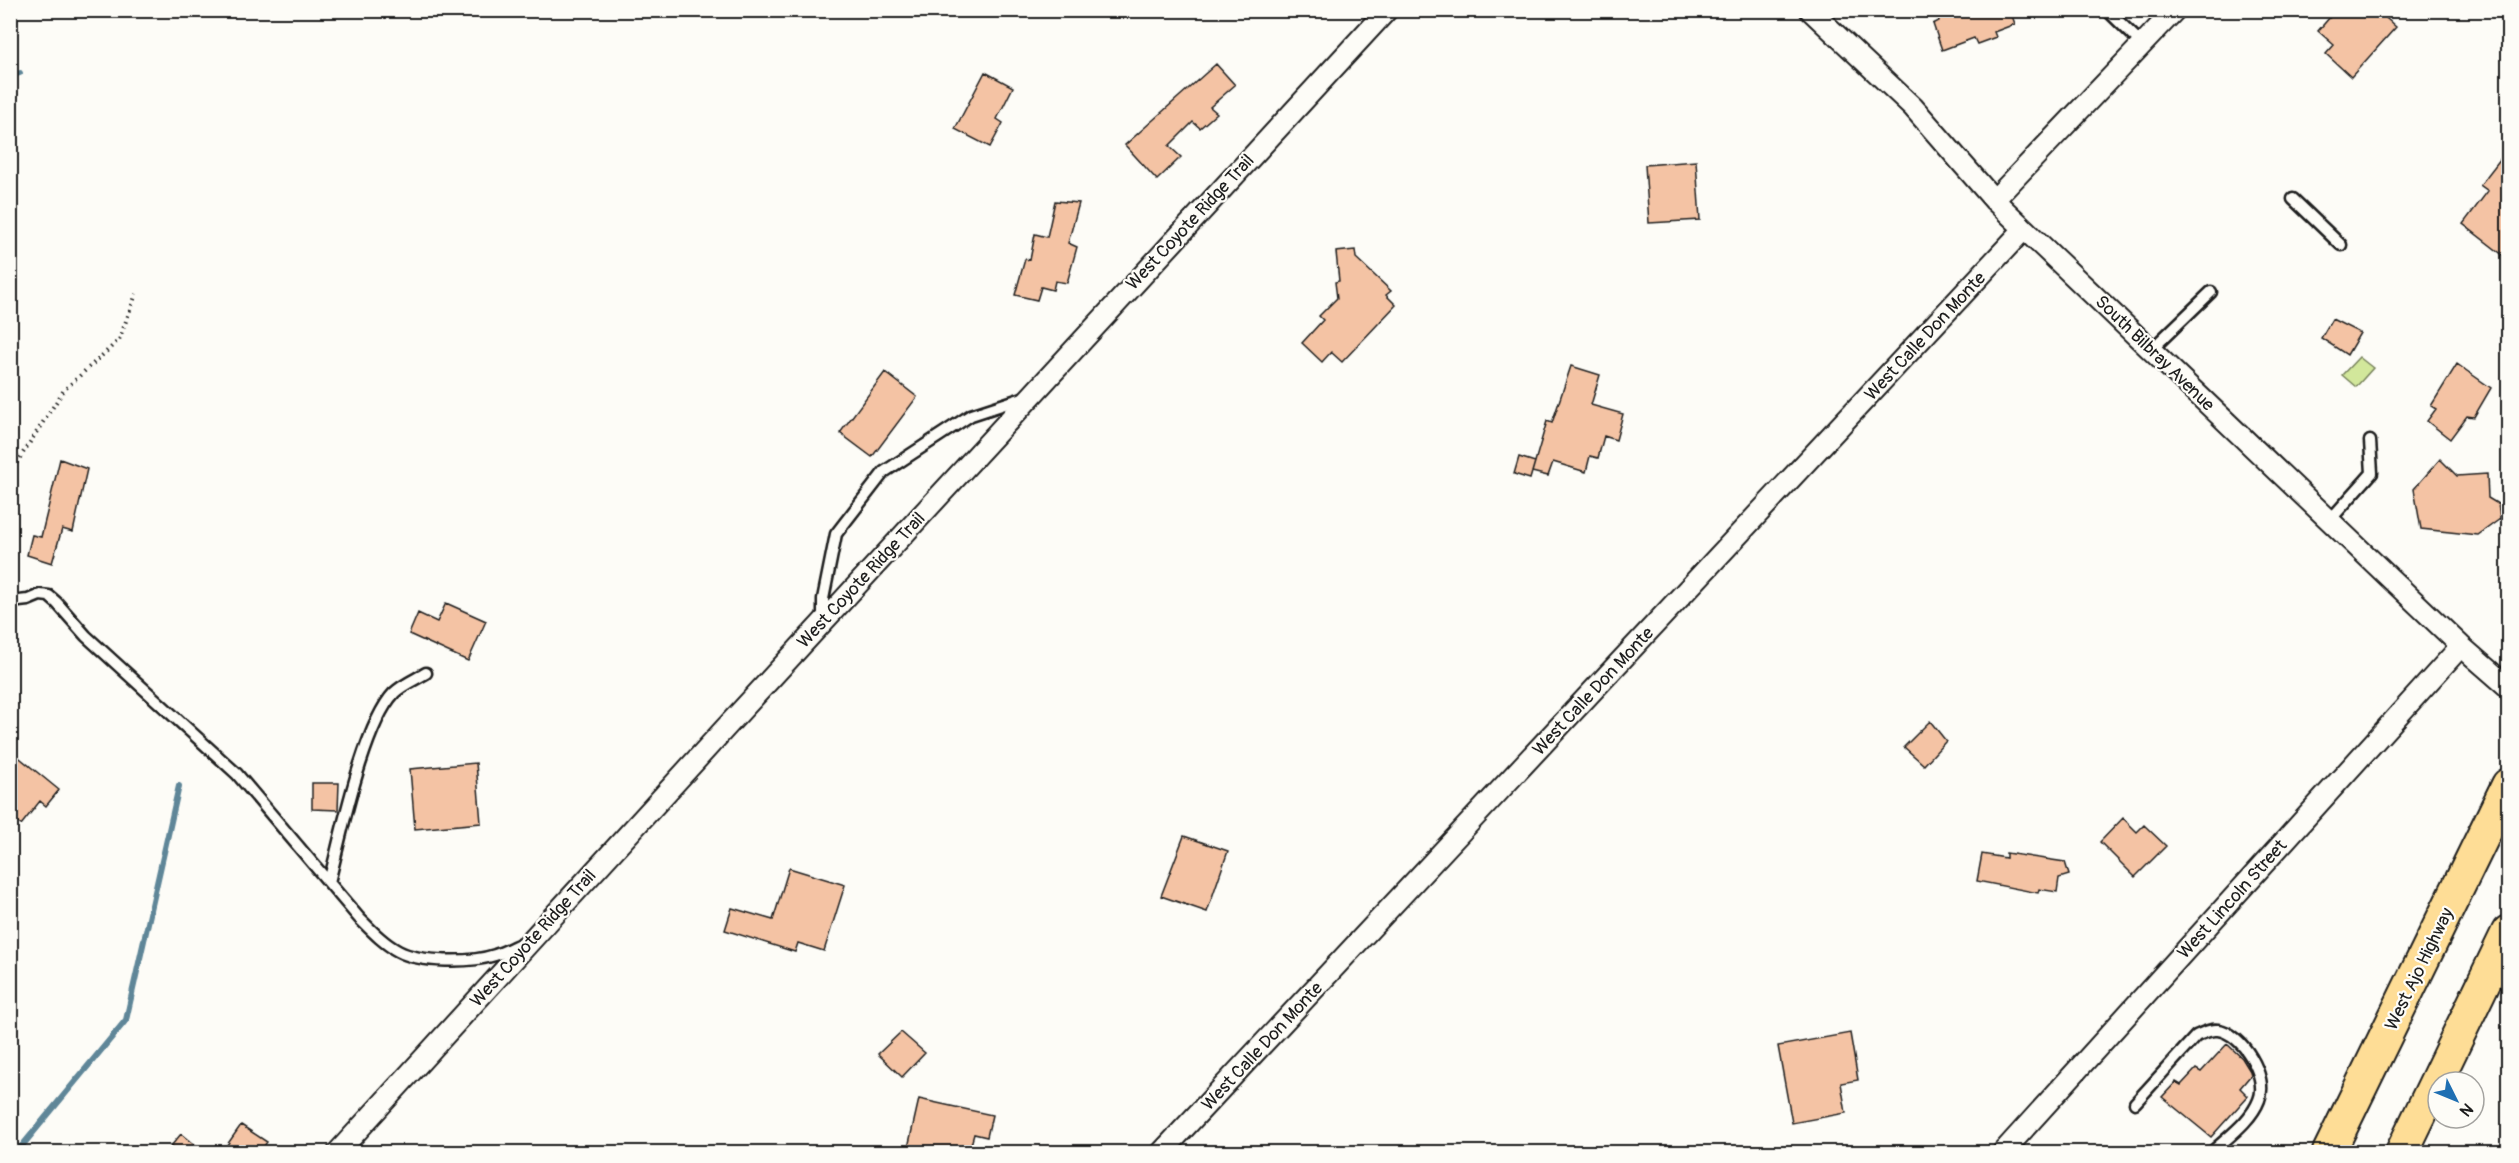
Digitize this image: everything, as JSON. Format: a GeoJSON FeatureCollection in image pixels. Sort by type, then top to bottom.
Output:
{"type":"FeatureCollection","features":[{"type":"Feature","properties":{"kind":"main road","name":"West Ajo Highway"},"geometry":{"type":"LineString","coordinates":[[2329,1152],[2508,785]]}},
{"type":"Feature","properties":{"kind":"main road"},"geometry":{"type":"LineString","coordinates":[[2402,1152],[2508,933]]}},
{"type":"Feature","properties":{"kind":"street","name":"West Coyote Ridge Trail"},"geometry":{"type":"LineString","coordinates":[[338,1152],[1387,10]]}},
{"type":"Feature","properties":{"kind":"street","name":"South Bilbray Avenue"},"geometry":{"type":"LineString","coordinates":[[1810,10],[1913,107],[1994,200],[2461,646],[2508,687]]}},
{"type":"Feature","properties":{"kind":"street"},"geometry":{"type":"LineString","coordinates":[[1994,200],[2175,10]]}},
{"type":"Feature","properties":{"kind":"street","name":"West Calle Don Monte"},"geometry":{"type":"LineString","coordinates":[[1162,1152],[2024,229]]}},
{"type":"Feature","properties":{"kind":"street","name":"West Lincoln Street"},"geometry":{"type":"LineString","coordinates":[[2004,1152],[2461,646]]}},
{"type":"Feature","properties":{"kind":"lane"},"geometry":{"type":"LineString","coordinates":[[2107,10],[2142,44]]}},
{"type":"Feature","properties":{"kind":"lane"},"geometry":{"type":"LineString","coordinates":[[2292,199],[2341,245]]}},
{"type":"Feature","properties":{"kind":"lane"},"geometry":{"type":"LineString","coordinates":[[2151,350],[2211,292]]}},
{"type":"Feature","properties":{"kind":"lane"},"geometry":{"type":"LineString","coordinates":[[823,622],[823,599],[836,534],[884,472],[971,415],[1032,395]]}},
{"type":"Feature","properties":{"kind":"lane"},"geometry":{"type":"LineString","coordinates":[[2330,520],[2372,473],[2370,441]]}},
{"type":"Feature","properties":{"kind":"lane"},"geometry":{"type":"LineString","coordinates":[[10,602],[28,600],[40,595],[49,596],[57,603],[86,636],[237,774],[359,918],[399,952],[422,958],[460,960],[494,955],[533,938]]}},
{"type":"Feature","properties":{"kind":"lane"},"geometry":{"type":"LineString","coordinates":[[329,882],[361,763],[379,717],[394,693],[426,673]]}},
{"type":"Feature","properties":{"kind":"lane"},"geometry":{"type":"LineString","coordinates":[[2134,1103],[2196,1036],[2207,1030],[2219,1030],[2230,1035],[2253,1058],[2262,1082],[2262,1091],[2255,1108],[2212,1152]]}},
{"type":"Feature","properties":{"kind":"path"},"geometry":{"type":"LineString","coordinates":[[10,473],[64,390],[119,340],[136,294]]}},
{"type":"Feature","properties":{"kind":"green space"},"geometry":{"type":"Polygon","coordinates":[[[2359,357],[2373,368],[2356,387],[2342,375],[2359,357]]]}},
{"type":"Feature","properties":{"kind":"building"},"geometry":{"type":"Polygon","coordinates":[[[1935,10],[2010,10],[2015,24],[1994,32],[1996,37],[1977,44],[1974,38],[1942,50],[1933,24],[1939,21],[1935,10]]]}},
{"type":"Feature","properties":{"kind":"building"},"geometry":{"type":"Polygon","coordinates":[[[2336,10],[2377,10],[2396,27],[2351,77],[2326,54],[2334,45],[2318,31],[2336,10]]]}},
{"type":"Feature","properties":{"kind":"building"},"geometry":{"type":"Polygon","coordinates":[[[1216,64],[1235,85],[1210,107],[1217,113],[1200,128],[1193,122],[1169,146],[1181,157],[1157,180],[1125,145],[1216,64]]]}},
{"type":"Feature","properties":{"kind":"building"},"geometry":{"type":"Polygon","coordinates":[[[985,72],[1013,87],[997,119],[1003,123],[990,147],[955,129],[985,72]]]}},
{"type":"Feature","properties":{"kind":"building"},"geometry":{"type":"Polygon","coordinates":[[[2508,149],[2508,259],[2463,224],[2488,191],[2480,185],[2508,149]]]}},
{"type":"Feature","properties":{"kind":"building"},"geometry":{"type":"Polygon","coordinates":[[[1696,161],[1700,220],[1649,223],[1645,165],[1696,161]]]}},
{"type":"Feature","properties":{"kind":"building"},"geometry":{"type":"Polygon","coordinates":[[[1055,201],[1079,203],[1068,243],[1077,247],[1067,283],[1055,281],[1053,290],[1041,287],[1037,300],[1015,295],[1025,259],[1030,260],[1035,234],[1047,237],[1055,201]]]}},
{"type":"Feature","properties":{"kind":"building"},"geometry":{"type":"Polygon","coordinates":[[[1355,250],[1356,258],[1391,291],[1386,295],[1396,305],[1342,362],[1331,352],[1322,362],[1302,343],[1323,320],[1319,316],[1337,298],[1335,282],[1339,281],[1336,252],[1355,250]]]}},
{"type":"Feature","properties":{"kind":"building"},"geometry":{"type":"Polygon","coordinates":[[[2332,319],[2360,333],[2347,355],[2321,338],[2332,319]]]}},
{"type":"Feature","properties":{"kind":"building"},"geometry":{"type":"Polygon","coordinates":[[[2457,364],[2491,388],[2474,417],[2467,416],[2450,439],[2427,421],[2436,409],[2431,406],[2457,364]]]}},
{"type":"Feature","properties":{"kind":"building"},"geometry":{"type":"Polygon","coordinates":[[[1571,366],[1600,375],[1591,405],[1623,414],[1616,440],[1604,436],[1598,458],[1590,456],[1586,472],[1553,462],[1548,476],[1532,472],[1547,421],[1552,423],[1571,366]]]}},
{"type":"Feature","properties":{"kind":"building"},"geometry":{"type":"Polygon","coordinates":[[[885,372],[917,397],[872,457],[840,433],[885,372]]]}},
{"type":"Feature","properties":{"kind":"building"},"geometry":{"type":"Polygon","coordinates":[[[1519,457],[1535,462],[1530,479],[1514,474],[1519,457]]]}},
{"type":"Feature","properties":{"kind":"building"},"geometry":{"type":"Polygon","coordinates":[[[60,459],[87,469],[73,532],[62,529],[52,563],[27,555],[32,535],[41,537],[60,459]]]}},
{"type":"Feature","properties":{"kind":"building"},"geometry":{"type":"Polygon","coordinates":[[[2440,459],[2457,476],[2487,474],[2488,498],[2498,504],[2500,519],[2478,535],[2421,529],[2414,489],[2440,459]]]}},
{"type":"Feature","properties":{"kind":"building"},"geometry":{"type":"Polygon","coordinates":[[[446,603],[486,621],[468,661],[409,634],[418,613],[437,622],[446,603]]]}},
{"type":"Feature","properties":{"kind":"building"},"geometry":{"type":"Polygon","coordinates":[[[1930,721],[1946,741],[1924,765],[1904,747],[1930,721]]]}},
{"type":"Feature","properties":{"kind":"building"},"geometry":{"type":"Polygon","coordinates":[[[10,750],[59,790],[46,806],[40,801],[21,825],[10,817],[10,750]]]}},
{"type":"Feature","properties":{"kind":"building"},"geometry":{"type":"Polygon","coordinates":[[[476,763],[481,823],[415,829],[410,769],[476,763]]]}},
{"type":"Feature","properties":{"kind":"building"},"geometry":{"type":"Polygon","coordinates":[[[312,783],[339,783],[338,810],[312,809],[312,783]]]}},
{"type":"Feature","properties":{"kind":"building"},"geometry":{"type":"Polygon","coordinates":[[[2123,818],[2137,832],[2144,825],[2166,846],[2135,877],[2100,842],[2123,818]]]}},
{"type":"Feature","properties":{"kind":"building"},"geometry":{"type":"Polygon","coordinates":[[[1184,836],[1228,851],[1207,912],[1161,896],[1184,836]]]}},
{"type":"Feature","properties":{"kind":"building"},"geometry":{"type":"Polygon","coordinates":[[[2006,853],[2065,862],[2069,875],[2059,878],[2057,892],[2039,889],[2038,893],[1977,881],[1982,854],[2006,858],[2006,853]]]}},
{"type":"Feature","properties":{"kind":"building"},"geometry":{"type":"Polygon","coordinates":[[[789,868],[845,885],[824,951],[798,943],[795,952],[725,930],[732,908],[773,920],[789,868]]]}},
{"type":"Feature","properties":{"kind":"building"},"geometry":{"type":"Polygon","coordinates":[[[901,1032],[925,1053],[902,1077],[878,1054],[901,1032]]]}},
{"type":"Feature","properties":{"kind":"building"},"geometry":{"type":"Polygon","coordinates":[[[1850,1033],[1858,1080],[1841,1083],[1846,1113],[1792,1123],[1778,1046],[1850,1033]]]}},
{"type":"Feature","properties":{"kind":"building"},"geometry":{"type":"Polygon","coordinates":[[[2227,1044],[2242,1058],[2250,1071],[2251,1075],[2240,1088],[2248,1096],[2211,1137],[2162,1097],[2176,1082],[2181,1085],[2196,1069],[2201,1072],[2227,1044]]]}},
{"type":"Feature","properties":{"kind":"building"},"geometry":{"type":"Polygon","coordinates":[[[919,1099],[992,1115],[987,1137],[974,1134],[969,1152],[907,1152],[919,1099]]]}},
{"type":"Feature","properties":{"kind":"building"},"geometry":{"type":"Polygon","coordinates":[[[241,1125],[267,1142],[260,1152],[222,1152],[241,1125]]]}},
{"type":"Feature","properties":{"kind":"building"},"geometry":{"type":"Polygon","coordinates":[[[181,1134],[203,1152],[166,1152],[181,1134]]]}},
{"type":"Feature","properties":{"kind":"waterway"},"geometry":{"type":"LineString","coordinates":[[10,76],[20,73]]}},
{"type":"Feature","properties":{"kind":"waterway"},"geometry":{"type":"LineString","coordinates":[[17,1152],[126,1020],[179,786]]}}]}
